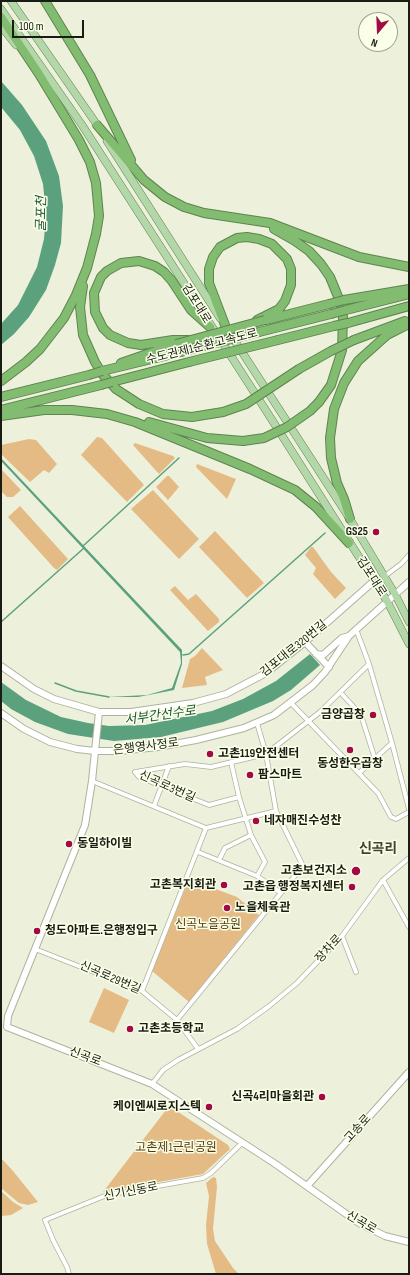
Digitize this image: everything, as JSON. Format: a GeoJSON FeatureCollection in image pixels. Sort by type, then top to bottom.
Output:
{"type":"FeatureCollection","features":[{"type":"Feature","properties":{"kind":"highway"},"geometry":{"type":"LineString","coordinates":[[45,1],[90,75],[137,172]]}},
{"type":"Feature","properties":{"kind":"highway"},"geometry":{"type":"LineString","coordinates":[[1,17],[39,74],[79,140],[90,162],[96,183],[98,220],[86,268],[80,307],[81,323],[88,350],[95,362],[107,380],[127,397],[163,414],[192,417],[223,412],[246,404],[331,351],[354,340],[409,320]]}},
{"type":"Feature","properties":{"kind":"highway"},"geometry":{"type":"LineString","coordinates":[[97,124],[137,172],[159,192],[184,207],[214,215],[249,219],[278,226],[359,257],[409,267]]}},
{"type":"Feature","properties":{"kind":"highway"},"geometry":{"type":"LineString","coordinates":[[1,416],[58,410],[107,414],[141,420],[207,438],[244,441],[264,438],[287,427],[299,419],[319,402],[330,385],[342,350],[343,317],[336,290],[321,264],[309,251],[279,231],[249,219]]}},
{"type":"Feature","properties":{"kind":"highway"},"geometry":{"type":"LineString","coordinates":[[224,325],[209,283],[209,269],[212,257],[220,247],[238,238],[246,237],[259,239],[272,244],[287,259],[291,269],[291,285],[285,301],[279,309],[264,319]]}},
{"type":"Feature","properties":{"kind":"highway"},"geometry":{"type":"LineString","coordinates":[[210,327],[191,310],[164,272],[156,266],[139,261],[122,263],[106,271],[97,284],[94,302],[95,312],[103,328],[110,335],[128,343],[150,344],[189,340],[264,319],[344,300],[409,289]]}},
{"type":"Feature","properties":{"kind":"highway"},"geometry":{"type":"LineString","coordinates":[[1,381],[26,362],[52,334],[76,295],[86,268]]}},
{"type":"Feature","properties":{"kind":"highway","name":"수도권제1순환고속도로"},"geometry":{"type":"LineString","coordinates":[[1,397],[409,294]]}},
{"type":"Feature","properties":{"kind":"highway","name":"수도권제1순환고속도로"},"geometry":{"type":"LineString","coordinates":[[1,410],[409,306]]}},
{"type":"Feature","properties":{"kind":"highway"},"geometry":{"type":"LineString","coordinates":[[350,519],[337,483],[331,458],[330,438],[334,409],[344,383],[358,362],[387,335],[409,324]]}},
{"type":"Feature","properties":{"kind":"highway"},"geometry":{"type":"LineString","coordinates":[[102,371],[174,342]]}},
{"type":"Feature","properties":{"kind":"highway"},"geometry":{"type":"LineString","coordinates":[[107,414],[156,430],[280,482],[295,490],[316,506],[349,543]]}},
{"type":"Feature","properties":{"kind":"main road","name":"김포대로"},"geometry":{"type":"LineString","coordinates":[[11,1],[97,124],[224,325],[350,519],[385,576],[409,622]]}},
{"type":"Feature","properties":{"kind":"main road","name":"김포대로"},"geometry":{"type":"LineString","coordinates":[[1,9],[82,125],[210,327],[387,601],[409,644]]}},
{"type":"Feature","properties":{"kind":"main road"},"geometry":{"type":"LineString","coordinates":[[1,26],[59,100],[82,125]]}},
{"type":"Feature","properties":{"kind":"street"},"geometry":{"type":"LineString","coordinates":[[385,576],[401,564],[409,555]]}},
{"type":"Feature","properties":{"kind":"street","name":"김포대로320번길"},"geometry":{"type":"LineString","coordinates":[[1,666],[34,690],[98,715],[150,710],[193,703],[215,697],[257,679],[305,642],[374,581]]}},
{"type":"Feature","properties":{"kind":"street","name":"은행영사정로"},"geometry":{"type":"LineString","coordinates":[[1,713],[24,729],[50,742],[71,748],[95,748],[119,751],[158,747],[218,735],[257,723],[291,703],[320,679],[349,636],[409,582]]}},
{"type":"Feature","properties":{"kind":"street"},"geometry":{"type":"LineString","coordinates":[[356,629],[369,664],[409,809]]}},
{"type":"Feature","properties":{"kind":"street"},"geometry":{"type":"LineString","coordinates":[[316,654],[324,655],[342,638],[349,636]]}},
{"type":"Feature","properties":{"kind":"street"},"geometry":{"type":"LineString","coordinates":[[305,642],[329,667]]}},
{"type":"Feature","properties":{"kind":"street"},"geometry":{"type":"LineString","coordinates":[[266,754],[308,722],[341,693],[369,664]]}},
{"type":"Feature","properties":{"kind":"street"},"geometry":{"type":"LineString","coordinates":[[341,693],[361,715],[375,759]]}},
{"type":"Feature","properties":{"kind":"street"},"geometry":{"type":"LineString","coordinates":[[291,703],[380,796],[391,817],[396,819],[409,812]]}},
{"type":"Feature","properties":{"kind":"street","name":"신곡로"},"geometry":{"type":"LineString","coordinates":[[98,715],[92,781],[85,824],[8,1016],[7,1027],[152,1084],[374,1232],[409,1242]]}},
{"type":"Feature","properties":{"kind":"street"},"geometry":{"type":"LineString","coordinates":[[178,1020],[303,866],[276,811],[266,754],[257,723]]}},
{"type":"Feature","properties":{"kind":"street"},"geometry":{"type":"LineString","coordinates":[[359,773],[392,743]]}},
{"type":"Feature","properties":{"kind":"street","name":"신곡로3번길"},"geometry":{"type":"LineString","coordinates":[[239,797],[209,805],[137,776],[135,772],[189,764],[208,768],[266,754]]}},
{"type":"Feature","properties":{"kind":"street"},"geometry":{"type":"LineString","coordinates":[[231,762],[244,818],[265,862],[257,876]]}},
{"type":"Feature","properties":{"kind":"street"},"geometry":{"type":"LineString","coordinates":[[154,806],[169,766]]}},
{"type":"Feature","properties":{"kind":"street","name":"신곡로3번길"},"geometry":{"type":"LineString","coordinates":[[92,781],[206,828]]}},
{"type":"Feature","properties":{"kind":"street"},"geometry":{"type":"LineString","coordinates":[[142,991],[198,852],[206,828],[276,811]]}},
{"type":"Feature","properties":{"kind":"street"},"geometry":{"type":"LineString","coordinates":[[219,860],[225,848],[251,835]]}},
{"type":"Feature","properties":{"kind":"street"},"geometry":{"type":"LineString","coordinates":[[198,852],[257,876],[281,893]]}},
{"type":"Feature","properties":{"kind":"street","name":"장차로"},"geometry":{"type":"LineString","coordinates":[[198,1049],[237,1029],[261,1013],[297,982],[342,936],[382,880],[409,858]]}},
{"type":"Feature","properties":{"kind":"street"},"geometry":{"type":"LineString","coordinates":[[382,880],[409,927]]}},
{"type":"Feature","properties":{"kind":"street"},"geometry":{"type":"LineString","coordinates":[[342,936],[356,972]]}},
{"type":"Feature","properties":{"kind":"street","name":"신곡로29번길"},"geometry":{"type":"LineString","coordinates":[[35,949],[142,991],[178,1020],[198,1049]]}},
{"type":"Feature","properties":{"kind":"street"},"geometry":{"type":"LineString","coordinates":[[152,1084],[163,1070],[198,1049]]}},
{"type":"Feature","properties":{"kind":"street","name":"고송로"},"geometry":{"type":"LineString","coordinates":[[307,1186],[409,1072]]}},
{"type":"Feature","properties":{"kind":"street","name":"신기신동로"},"geometry":{"type":"LineString","coordinates":[[69,1274],[45,1220],[107,1195],[203,1178],[211,1173],[242,1143]]}},
{"type":"Feature","properties":{"kind":"green space"},"geometry":{"type":"Polygon","coordinates":[[[97,437],[102,438],[144,485],[127,502],[81,455],[97,437]]]}},
{"type":"Feature","properties":{"kind":"green space"},"geometry":{"type":"Polygon","coordinates":[[[29,439],[36,440],[57,464],[49,473],[44,470],[30,482],[1,454],[1,445],[29,439]]]}},
{"type":"Feature","properties":{"kind":"green space"},"geometry":{"type":"Polygon","coordinates":[[[135,443],[175,458],[159,474],[133,445],[135,443]]]}},
{"type":"Feature","properties":{"kind":"green space"},"geometry":{"type":"Polygon","coordinates":[[[197,464],[236,479],[227,499],[196,467],[197,464]]]}},
{"type":"Feature","properties":{"kind":"green space"},"geometry":{"type":"Polygon","coordinates":[[[1,469],[21,490],[13,497],[7,497],[1,491],[1,469]]]}},
{"type":"Feature","properties":{"kind":"green space"},"geometry":{"type":"Polygon","coordinates":[[[167,476],[169,476],[179,487],[168,500],[156,487],[167,476]]]}},
{"type":"Feature","properties":{"kind":"green space"},"geometry":{"type":"Polygon","coordinates":[[[153,490],[199,539],[179,559],[131,509],[153,490]]]}},
{"type":"Feature","properties":{"kind":"green space"},"geometry":{"type":"Polygon","coordinates":[[[20,506],[68,559],[57,570],[8,517],[20,506]]]}},
{"type":"Feature","properties":{"kind":"green space"},"geometry":{"type":"Polygon","coordinates":[[[215,531],[264,583],[247,598],[199,547],[215,531]]]}},
{"type":"Feature","properties":{"kind":"green space"},"geometry":{"type":"Polygon","coordinates":[[[311,547],[313,547],[331,572],[346,588],[335,599],[313,574],[316,568],[305,555],[311,547]]]}},
{"type":"Feature","properties":{"kind":"green space"},"geometry":{"type":"Polygon","coordinates":[[[175,586],[188,600],[196,594],[219,619],[219,622],[208,631],[170,590],[175,586]]]}},
{"type":"Feature","properties":{"kind":"green space"},"geometry":{"type":"Polygon","coordinates":[[[202,648],[223,670],[205,677],[207,685],[182,688],[190,659],[202,648]]]}},
{"type":"Feature","properties":{"kind":"green space","name":"신곡노을공원"},"geometry":{"type":"Polygon","coordinates":[[[189,879],[237,897],[259,915],[189,1002],[152,971],[189,879]]]}},
{"type":"Feature","properties":{"kind":"green space"},"geometry":{"type":"Polygon","coordinates":[[[104,988],[129,1000],[114,1033],[89,1022],[104,988]]]}},
{"type":"Feature","properties":{"kind":"green space","name":"고촌제1근린공원"},"geometry":{"type":"Polygon","coordinates":[[[169,1106],[228,1145],[230,1149],[203,1174],[103,1192],[169,1106]]]}},
{"type":"Feature","properties":{"kind":"green space"},"geometry":{"type":"Polygon","coordinates":[[[1,1158],[38,1202],[28,1205],[19,1203],[1,1188],[1,1158]]]}},
{"type":"Feature","properties":{"kind":"green space"},"geometry":{"type":"Polygon","coordinates":[[[213,1177],[216,1178],[217,1187],[213,1229],[215,1241],[233,1268],[239,1274],[216,1274],[207,1244],[206,1225],[209,1196],[206,1183],[213,1177]]]}},
{"type":"Feature","properties":{"kind":"green space"},"geometry":{"type":"Polygon","coordinates":[[[1,1191],[13,1202],[23,1208],[11,1215],[1,1216],[1,1191]]]}},
{"type":"Feature","properties":{"kind":"shaded area"},"geometry":{"type":"Polygon","coordinates":[[[1,81],[22,105],[46,141],[59,176],[63,206],[61,243],[46,290],[29,317],[14,334],[1,345],[1,324],[18,305],[37,267],[44,239],[46,214],[43,184],[34,156],[20,130],[1,107],[1,81]]]}},
{"type":"Feature","properties":{"kind":"shaded area"},"geometry":{"type":"Polygon","coordinates":[[[1,458],[182,650],[182,664],[174,690],[138,697],[108,697],[147,695],[172,688],[181,663],[180,652],[1,461],[1,458]]]}},
{"type":"Feature","properties":{"kind":"shaded area"},"geometry":{"type":"Polygon","coordinates":[[[310,654],[320,665],[291,690],[273,701],[223,722],[161,737],[114,741],[68,734],[35,722],[11,709],[1,701],[1,682],[26,700],[61,717],[109,726],[145,725],[212,711],[243,699],[276,681],[310,654]]]}},
{"type":"Feature","properties":{"kind":"waterway"},"geometry":{"type":"LineString","coordinates":[[83,546],[179,458]]}},
{"type":"Feature","properties":{"kind":"waterway"},"geometry":{"type":"LineString","coordinates":[[183,655],[189,654],[325,533]]}},
{"type":"Feature","properties":{"kind":"waterway"},"geometry":{"type":"LineString","coordinates":[[1,622],[84,548]]}},
{"type":"Feature","properties":{"kind":"waterway"},"geometry":{"type":"LineString","coordinates":[[55,683],[76,691],[109,697]]}},
{"type":"Feature","properties":{"kind":"place","name":"GS25"},"geometry":{"type":"Point","coordinates":[376,532]}},
{"type":"Feature","properties":{"kind":"place","name":"금양곱창"},"geometry":{"type":"Point","coordinates":[373,715]}},
{"type":"Feature","properties":{"kind":"place","name":"동성한우곱창"},"geometry":{"type":"Point","coordinates":[350,750]}},
{"type":"Feature","properties":{"kind":"place","name":"고촌119안전센터"},"geometry":{"type":"Point","coordinates":[210,754]}},
{"type":"Feature","properties":{"kind":"place","name":"팜스마트"},"geometry":{"type":"Point","coordinates":[250,775]}},
{"type":"Feature","properties":{"kind":"place","name":"네자매진수성찬"},"geometry":{"type":"Point","coordinates":[256,821]}},
{"type":"Feature","properties":{"kind":"place","name":"동일하이빌"},"geometry":{"type":"Point","coordinates":[69,844]}},
{"type":"Feature","properties":{"kind":"place","name":"고촌보건지소"},"geometry":{"type":"Point","coordinates":[356,871]}},
{"type":"Feature","properties":{"kind":"place","name":"고촌복지회관"},"geometry":{"type":"Point","coordinates":[224,885]}},
{"type":"Feature","properties":{"kind":"place","name":"고촌읍 행정복지센터"},"geometry":{"type":"Point","coordinates":[352,887]}},
{"type":"Feature","properties":{"kind":"place","name":"노을체육관"},"geometry":{"type":"Point","coordinates":[227,908]}},
{"type":"Feature","properties":{"kind":"place","name":"청도아파트.은행정입구"},"geometry":{"type":"Point","coordinates":[37,931]}},
{"type":"Feature","properties":{"kind":"place","name":"고촌초등학교"},"geometry":{"type":"Point","coordinates":[130,1029]}},
{"type":"Feature","properties":{"kind":"place","name":"신곡4리마을회관"},"geometry":{"type":"Point","coordinates":[322,1097]}},
{"type":"Feature","properties":{"kind":"place","name":"케이엔씨로지스텍"},"geometry":{"type":"Point","coordinates":[209,1107]}},
{"type":"Feature","properties":{"kind":"district","name":"신곡리"},"geometry":{"type":"Point","coordinates":[378,849]}},
{"type":"Feature","properties":{"kind":"water label","name":"굴포천"},"geometry":{"type":"Point","coordinates":[42,214]}},
{"type":"Feature","properties":{"kind":"water label","name":"서부간선수로"},"geometry":{"type":"Point","coordinates":[160,716]}}]}
